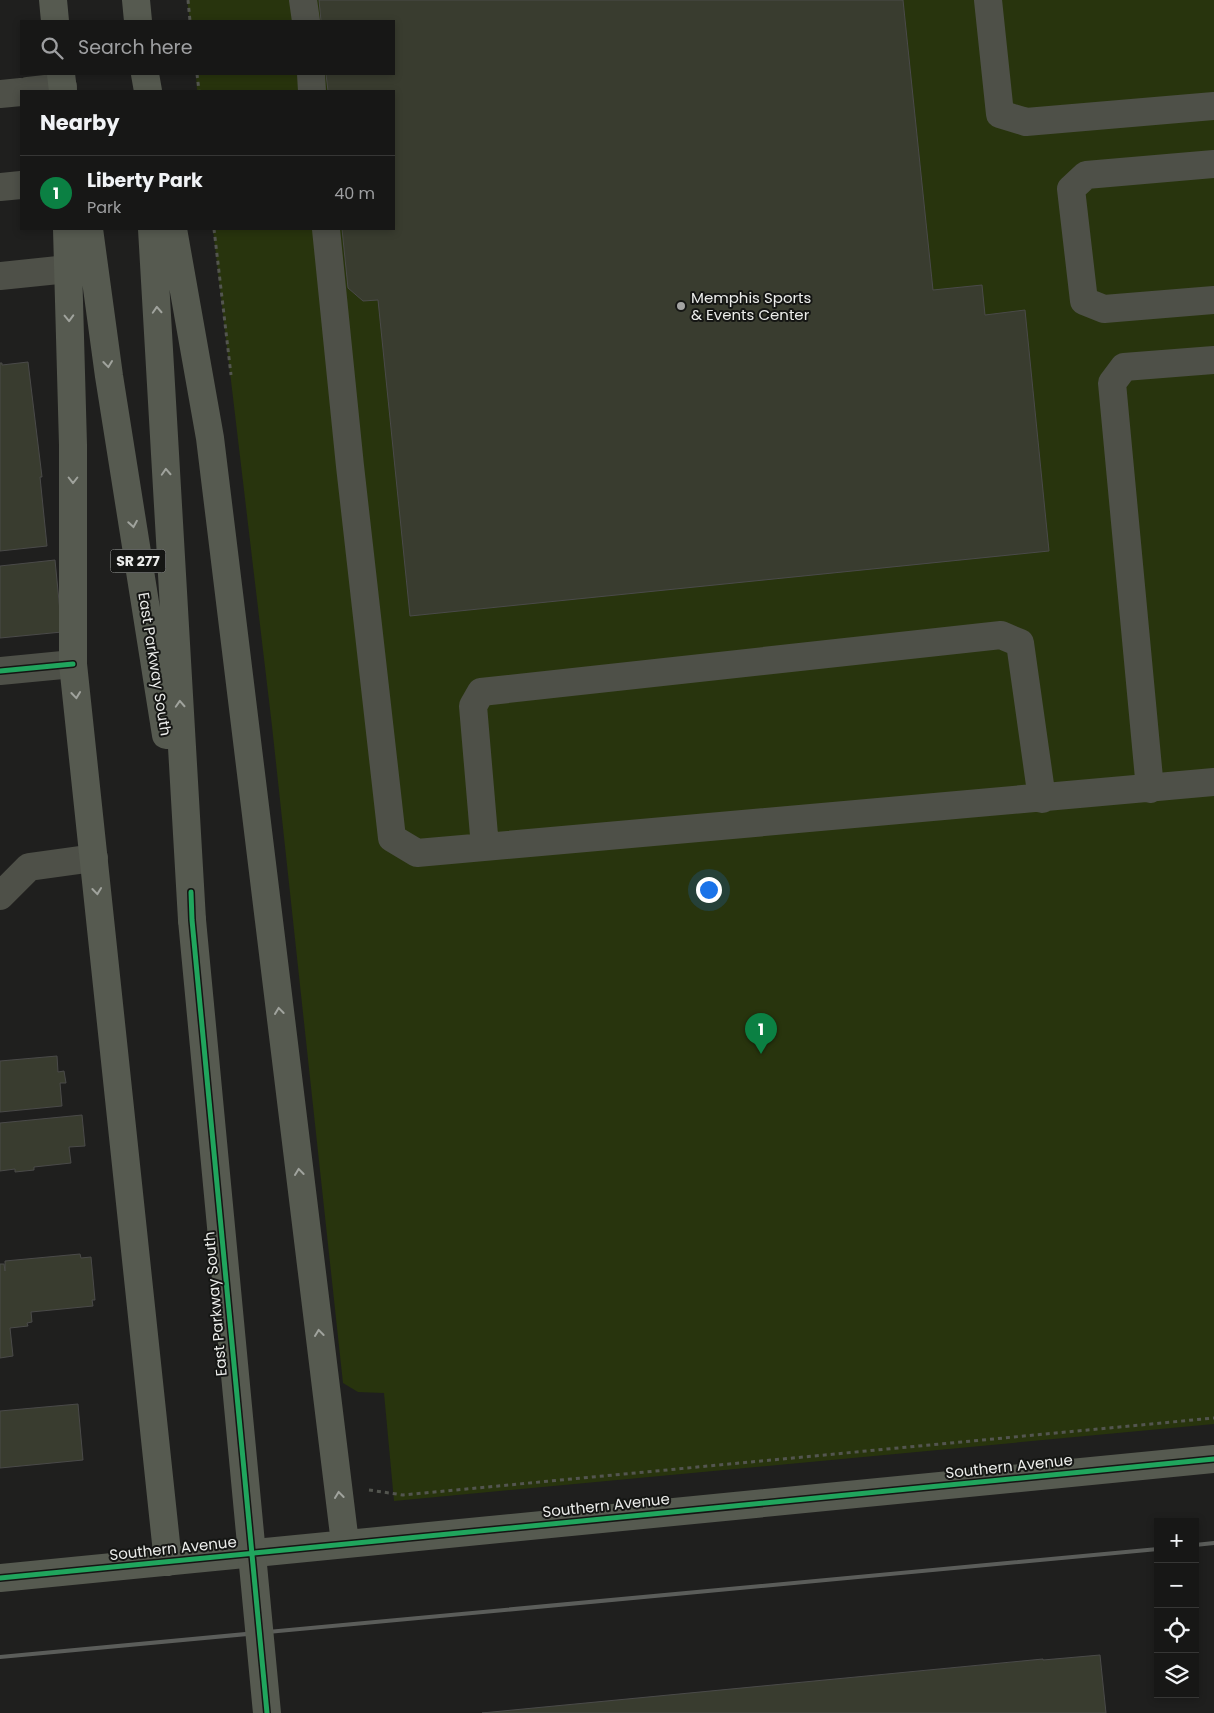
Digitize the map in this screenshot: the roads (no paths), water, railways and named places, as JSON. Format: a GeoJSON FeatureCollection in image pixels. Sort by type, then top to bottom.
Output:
{"type":"FeatureCollection","features":[{"type":"Feature","properties":{"kind":"main road"},"geometry":{"type":"LineString","coordinates":[[53,0],[55,20]]}},
{"type":"Feature","properties":{"kind":"main road"},"geometry":{"type":"LineString","coordinates":[[136,0],[138,20]]}},
{"type":"Feature","properties":{"kind":"main road"},"geometry":{"type":"LineString","coordinates":[[144,75],[144,90]]}},
{"type":"Feature","properties":{"kind":"main road"},"geometry":{"type":"LineString","coordinates":[[144,75],[148,90]]}},
{"type":"Feature","properties":{"kind":"main road"},"geometry":{"type":"LineString","coordinates":[[66,230],[73,445],[73,664],[168,1562]]}},
{"type":"Feature","properties":{"kind":"main road","name":"East Parkway South"},"geometry":{"type":"LineString","coordinates":[[89,230],[109,376],[191,892]]}},
{"type":"Feature","properties":{"kind":"main road","name":"East Parkway South"},"geometry":{"type":"LineString","coordinates":[[152,230],[192,920],[266,1713]]}},
{"type":"Feature","properties":{"kind":"main road"},"geometry":{"type":"LineString","coordinates":[[173,230],[210,438],[345,1543]]}},
{"type":"Feature","properties":{"kind":"main road","name":"Southern Avenue"},"geometry":{"type":"LineString","coordinates":[[0,1578],[1214,1459]]}},
{"type":"Feature","properties":{"kind":"street"},"geometry":{"type":"LineString","coordinates":[[303,0],[306,20]]}},
{"type":"Feature","properties":{"kind":"street"},"geometry":{"type":"LineString","coordinates":[[988,0],[1000,114],[1026,122],[1214,106]]}},
{"type":"Feature","properties":{"kind":"street"},"geometry":{"type":"LineString","coordinates":[[311,75],[312,90]]}},
{"type":"Feature","properties":{"kind":"street"},"geometry":{"type":"LineString","coordinates":[[33,90],[62,84]]}},
{"type":"Feature","properties":{"kind":"street"},"geometry":{"type":"LineString","coordinates":[[0,94],[20,92]]}},
{"type":"Feature","properties":{"kind":"street"},"geometry":{"type":"LineString","coordinates":[[1214,164],[1086,175],[1072,189],[1084,301],[1104,309],[1214,300]]}},
{"type":"Feature","properties":{"kind":"street"},"geometry":{"type":"LineString","coordinates":[[0,186],[20,185]]}},
{"type":"Feature","properties":{"kind":"street"},"geometry":{"type":"LineString","coordinates":[[326,230],[350,466],[392,838],[417,853],[1042,799],[1214,782]]}},
{"type":"Feature","properties":{"kind":"street"},"geometry":{"type":"LineString","coordinates":[[0,276],[68,269],[95,264]]}},
{"type":"Feature","properties":{"kind":"street"},"geometry":{"type":"LineString","coordinates":[[1150,789],[1112,383],[1124,367],[1214,360]]}},
{"type":"Feature","properties":{"kind":"street"},"geometry":{"type":"LineString","coordinates":[[486,847],[473,706],[481,692],[1001,635],[1020,642],[1042,799]]}},
{"type":"Feature","properties":{"kind":"street"},"geometry":{"type":"LineString","coordinates":[[0,671],[73,664]]}},
{"type":"Feature","properties":{"kind":"street"},"geometry":{"type":"LineString","coordinates":[[0,896],[29,867],[94,858]]}},
{"type":"Feature","properties":{"kind":"railway"},"geometry":{"type":"LineString","coordinates":[[1199,1545],[1214,1543]]}},
{"type":"Feature","properties":{"kind":"railway"},"geometry":{"type":"LineString","coordinates":[[0,1657],[1154,1549]]}},
{"type":"Feature","properties":{"kind":"place","name":"Memphis Sports & Events Center"},"geometry":{"type":"Point","coordinates":[681,306]}},
{"type":"Feature","properties":{"kind":"place","name":"Liberty Park"},"geometry":{"type":"Point","coordinates":[761,1054]}}]}
